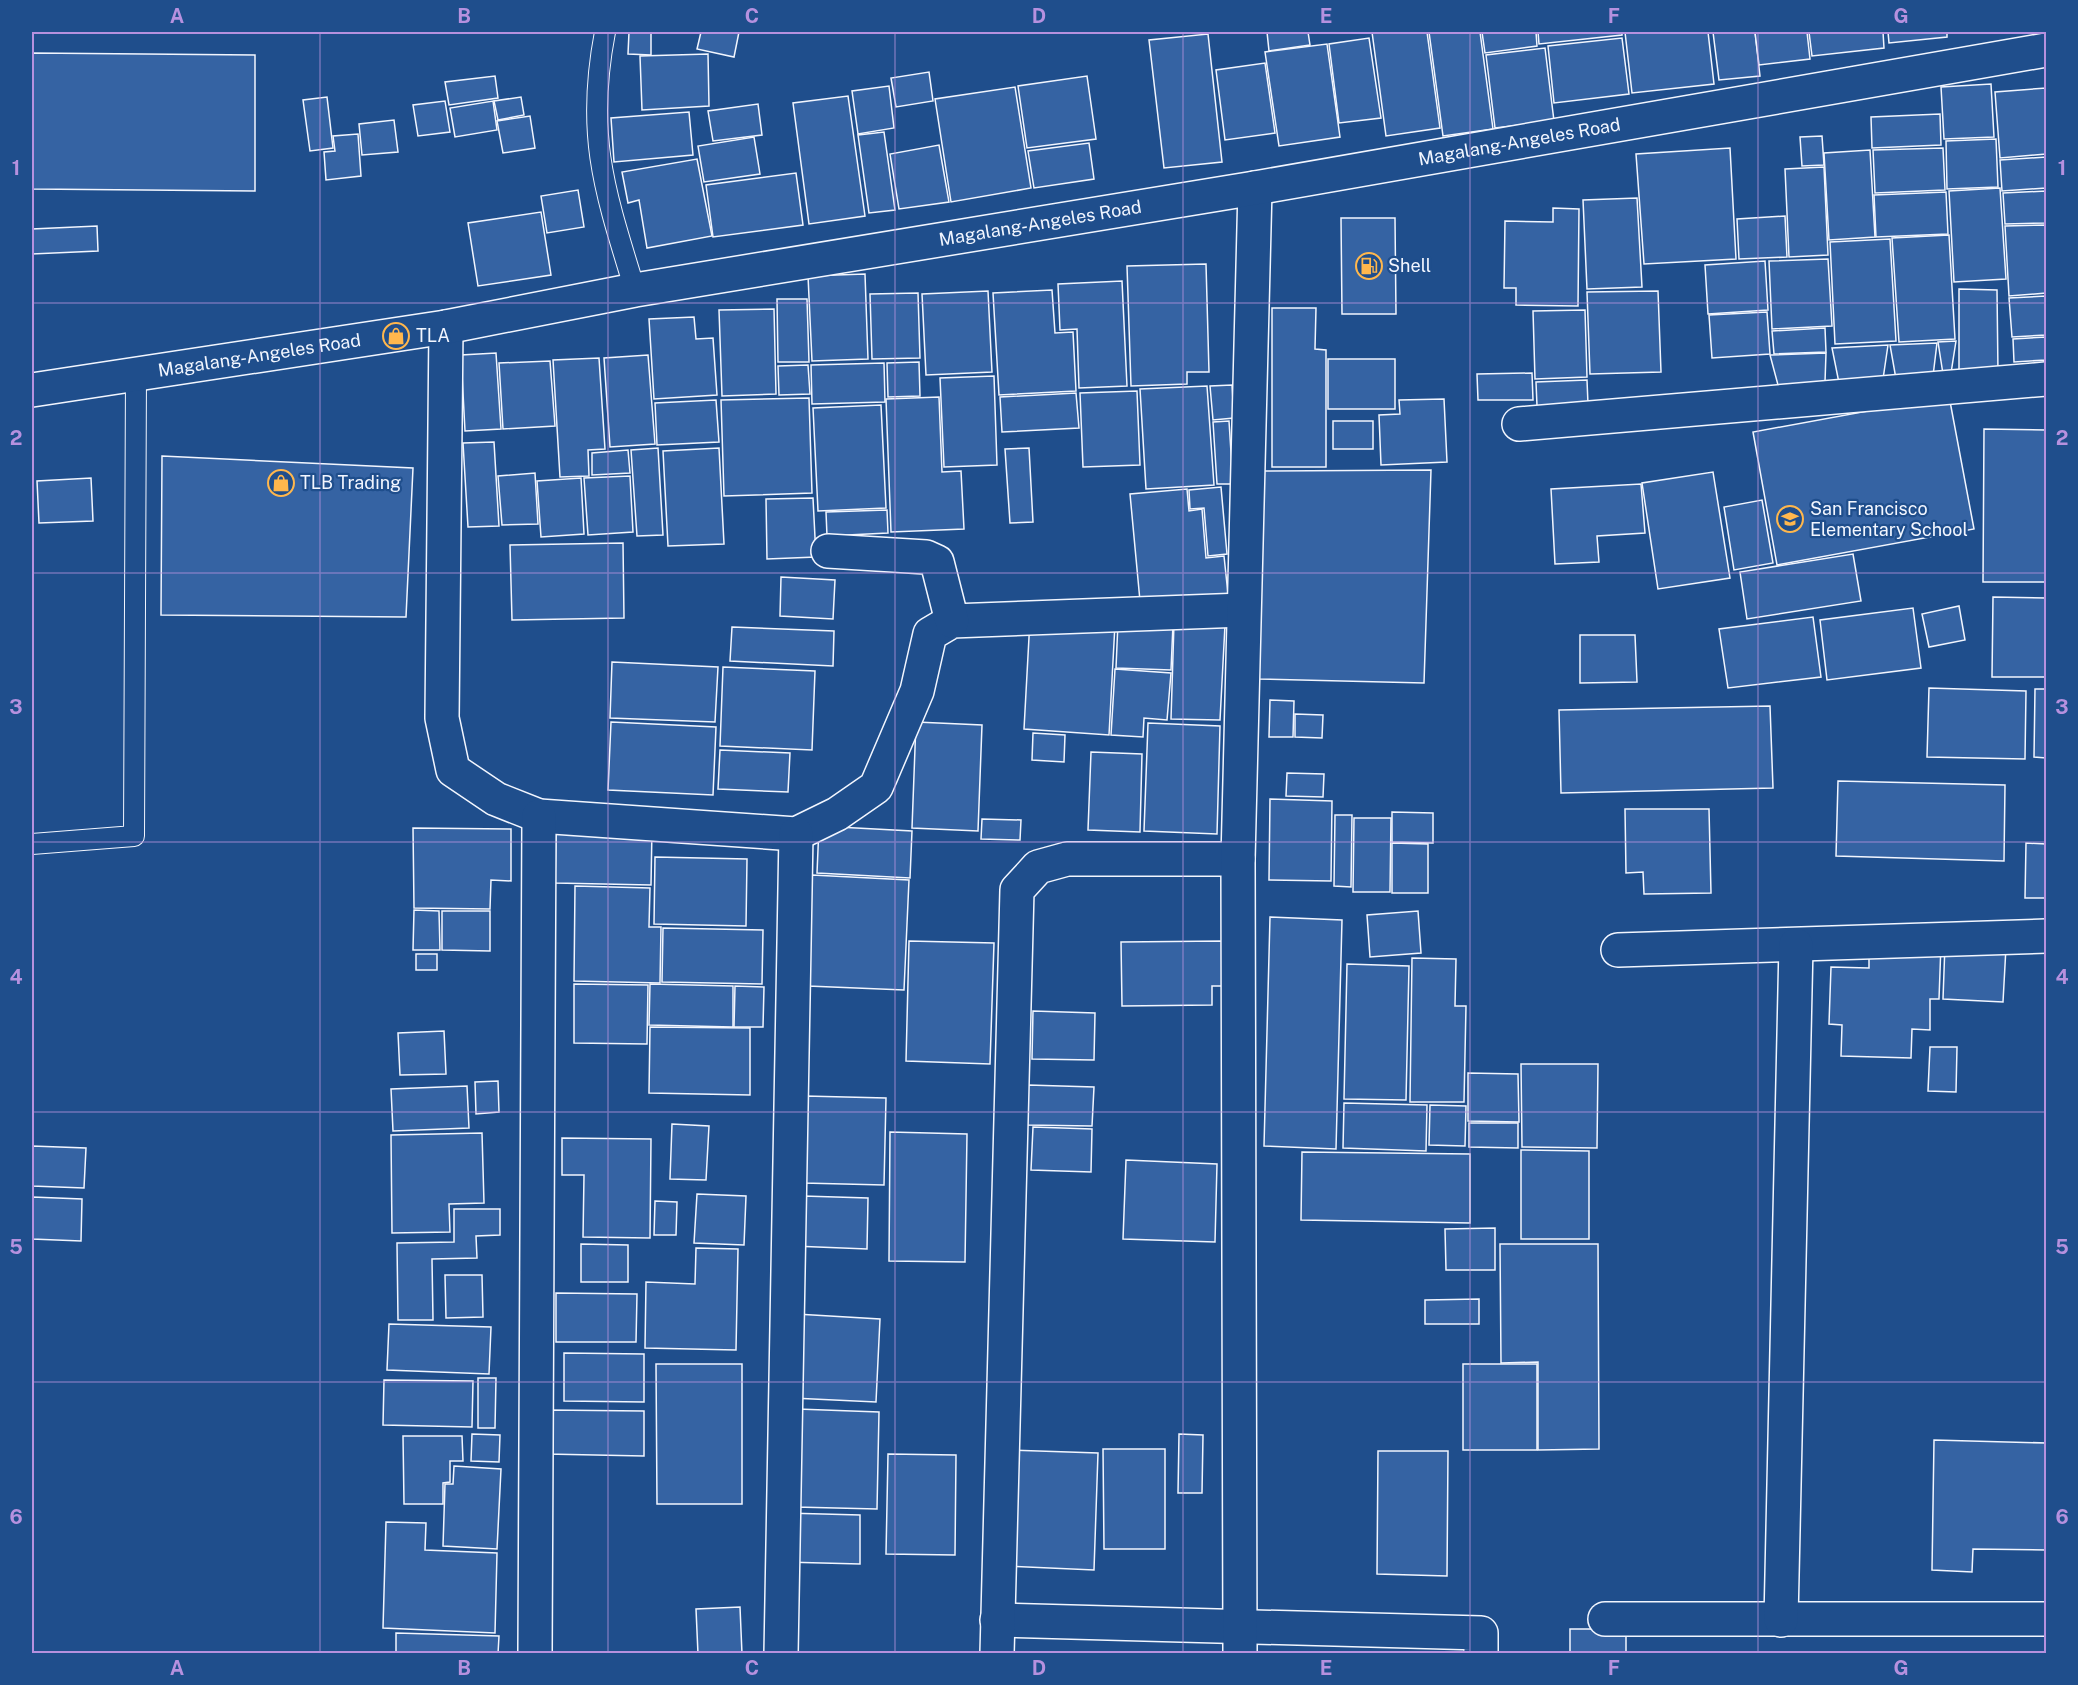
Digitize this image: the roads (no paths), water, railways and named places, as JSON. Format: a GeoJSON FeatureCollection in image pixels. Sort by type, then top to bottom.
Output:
{"type":"FeatureCollection","features":[{"type":"Feature","properties":{"kind":"street","name":"Magalang-Angeles Road"},"geometry":{"type":"LineString","coordinates":[[32,390],[446,327],[635,290],[1255,188],[2046,50]]}},
{"type":"Feature","properties":{"kind":"street"},"geometry":{"type":"LineString","coordinates":[[1241,1640],[1238,859],[1255,188]]}},
{"type":"Feature","properties":{"kind":"street"},"geometry":{"type":"LineString","coordinates":[[446,327],[442,718],[453,770],[496,799],[539,816],[796,834],[837,814],[876,787],[917,691],[930,634],[952,621],[1243,610]]}},
{"type":"Feature","properties":{"kind":"street"},"geometry":{"type":"LineString","coordinates":[[1519,424],[2046,379]]}},
{"type":"Feature","properties":{"kind":"street"},"geometry":{"type":"LineString","coordinates":[[828,551],[926,557],[937,562],[952,621]]}},
{"type":"Feature","properties":{"kind":"street"},"geometry":{"type":"LineString","coordinates":[[536,1653],[539,816]]}},
{"type":"Feature","properties":{"kind":"street"},"geometry":{"type":"LineString","coordinates":[[781,1653],[796,834]]}},
{"type":"Feature","properties":{"kind":"street"},"geometry":{"type":"LineString","coordinates":[[997,1653],[1017,890],[1038,867],[1067,859],[1238,859]]}},
{"type":"Feature","properties":{"kind":"street"},"geometry":{"type":"LineString","coordinates":[[1618,950],[2046,936]]}},
{"type":"Feature","properties":{"kind":"street"},"geometry":{"type":"LineString","coordinates":[[1781,1620],[1796,945]]}},
{"type":"Feature","properties":{"kind":"street"},"geometry":{"type":"LineString","coordinates":[[1605,1619],[2046,1619]]}},
{"type":"Feature","properties":{"kind":"street"},"geometry":{"type":"LineString","coordinates":[[997,1620],[1241,1640],[1481,1633],[1481,1653]]}},
{"type":"Feature","properties":{"kind":"lane"},"geometry":{"type":"LineString","coordinates":[[605,32],[597,73],[595,113],[598,153],[607,200],[635,290]]}},
{"type":"Feature","properties":{"kind":"lane"},"geometry":{"type":"LineString","coordinates":[[32,844],[134,836],[136,374]]}},
{"type":"Feature","properties":{"kind":"place","name":"Shell"},"geometry":{"type":"Point","coordinates":[1369,266]}},
{"type":"Feature","properties":{"kind":"place","name":"TLA"},"geometry":{"type":"Point","coordinates":[396,336]}},
{"type":"Feature","properties":{"kind":"place","name":"TLB Trading"},"geometry":{"type":"Point","coordinates":[281,483]}},
{"type":"Feature","properties":{"kind":"place","name":"San Francisco Elementary School"},"geometry":{"type":"Point","coordinates":[1790,519]}}]}
